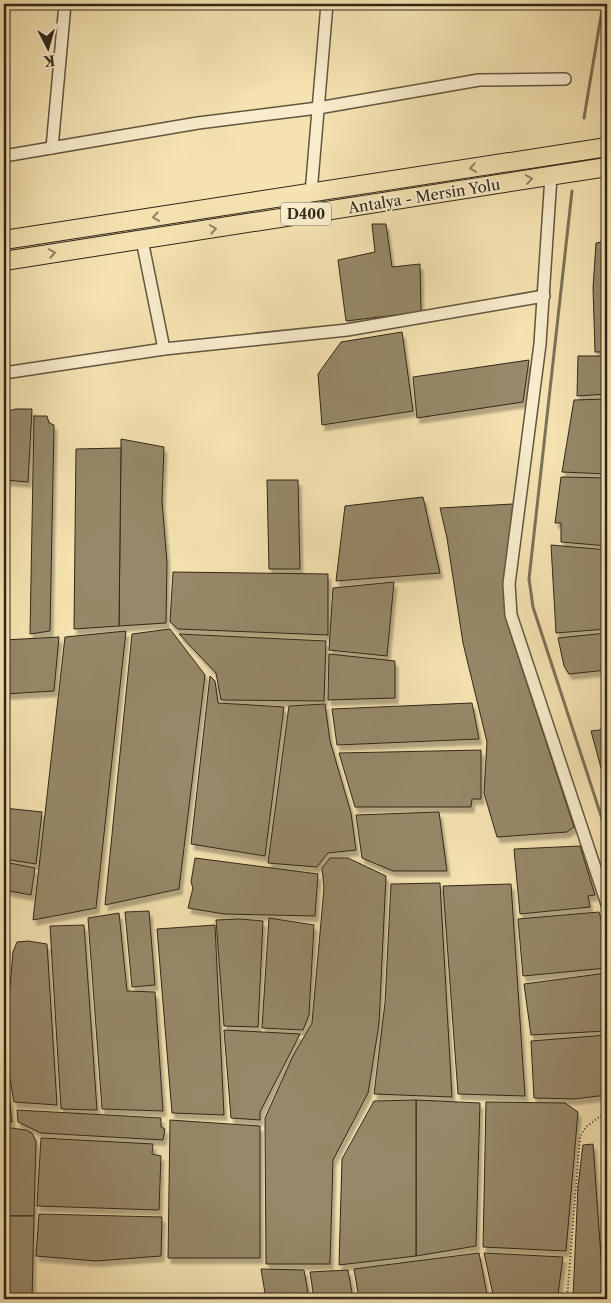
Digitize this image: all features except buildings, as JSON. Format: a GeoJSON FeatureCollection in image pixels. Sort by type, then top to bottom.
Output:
{"type":"FeatureCollection","features":[{"type":"Feature","properties":{"kind":"highway","name":"Antalya - Mersin Yolu"},"geometry":{"type":"LineString","coordinates":[[4,240],[607,148]]}},
{"type":"Feature","properties":{"kind":"highway","name":"Antalya - Mersin Yolu"},"geometry":{"type":"LineString","coordinates":[[4,260],[607,167]]}},
{"type":"Feature","properties":{"kind":"street"},"geometry":{"type":"LineString","coordinates":[[52,148],[64,4]]}},
{"type":"Feature","properties":{"kind":"street"},"geometry":{"type":"LineString","coordinates":[[311,193],[327,4]]}},
{"type":"Feature","properties":{"kind":"street"},"geometry":{"type":"LineString","coordinates":[[4,156],[198,123],[318,108],[479,80],[565,79]]}},
{"type":"Feature","properties":{"kind":"street"},"geometry":{"type":"LineString","coordinates":[[551,176],[539,354],[509,584],[511,615],[607,904]]}},
{"type":"Feature","properties":{"kind":"street"},"geometry":{"type":"LineString","coordinates":[[142,240],[164,349]]}},
{"type":"Feature","properties":{"kind":"street"},"geometry":{"type":"LineString","coordinates":[[4,373],[164,349],[347,330],[544,296]]}},
{"type":"Feature","properties":{"kind":"path"},"geometry":{"type":"LineString","coordinates":[[567,1299],[580,1138],[586,1127],[607,1111]]}},
{"type":"Feature","properties":{"kind":"waterway"},"geometry":{"type":"LineString","coordinates":[[584,118],[603,4]]}},
{"type":"Feature","properties":{"kind":"waterway"},"geometry":{"type":"LineString","coordinates":[[572,191],[529,579],[533,607],[607,834]]}}]}
